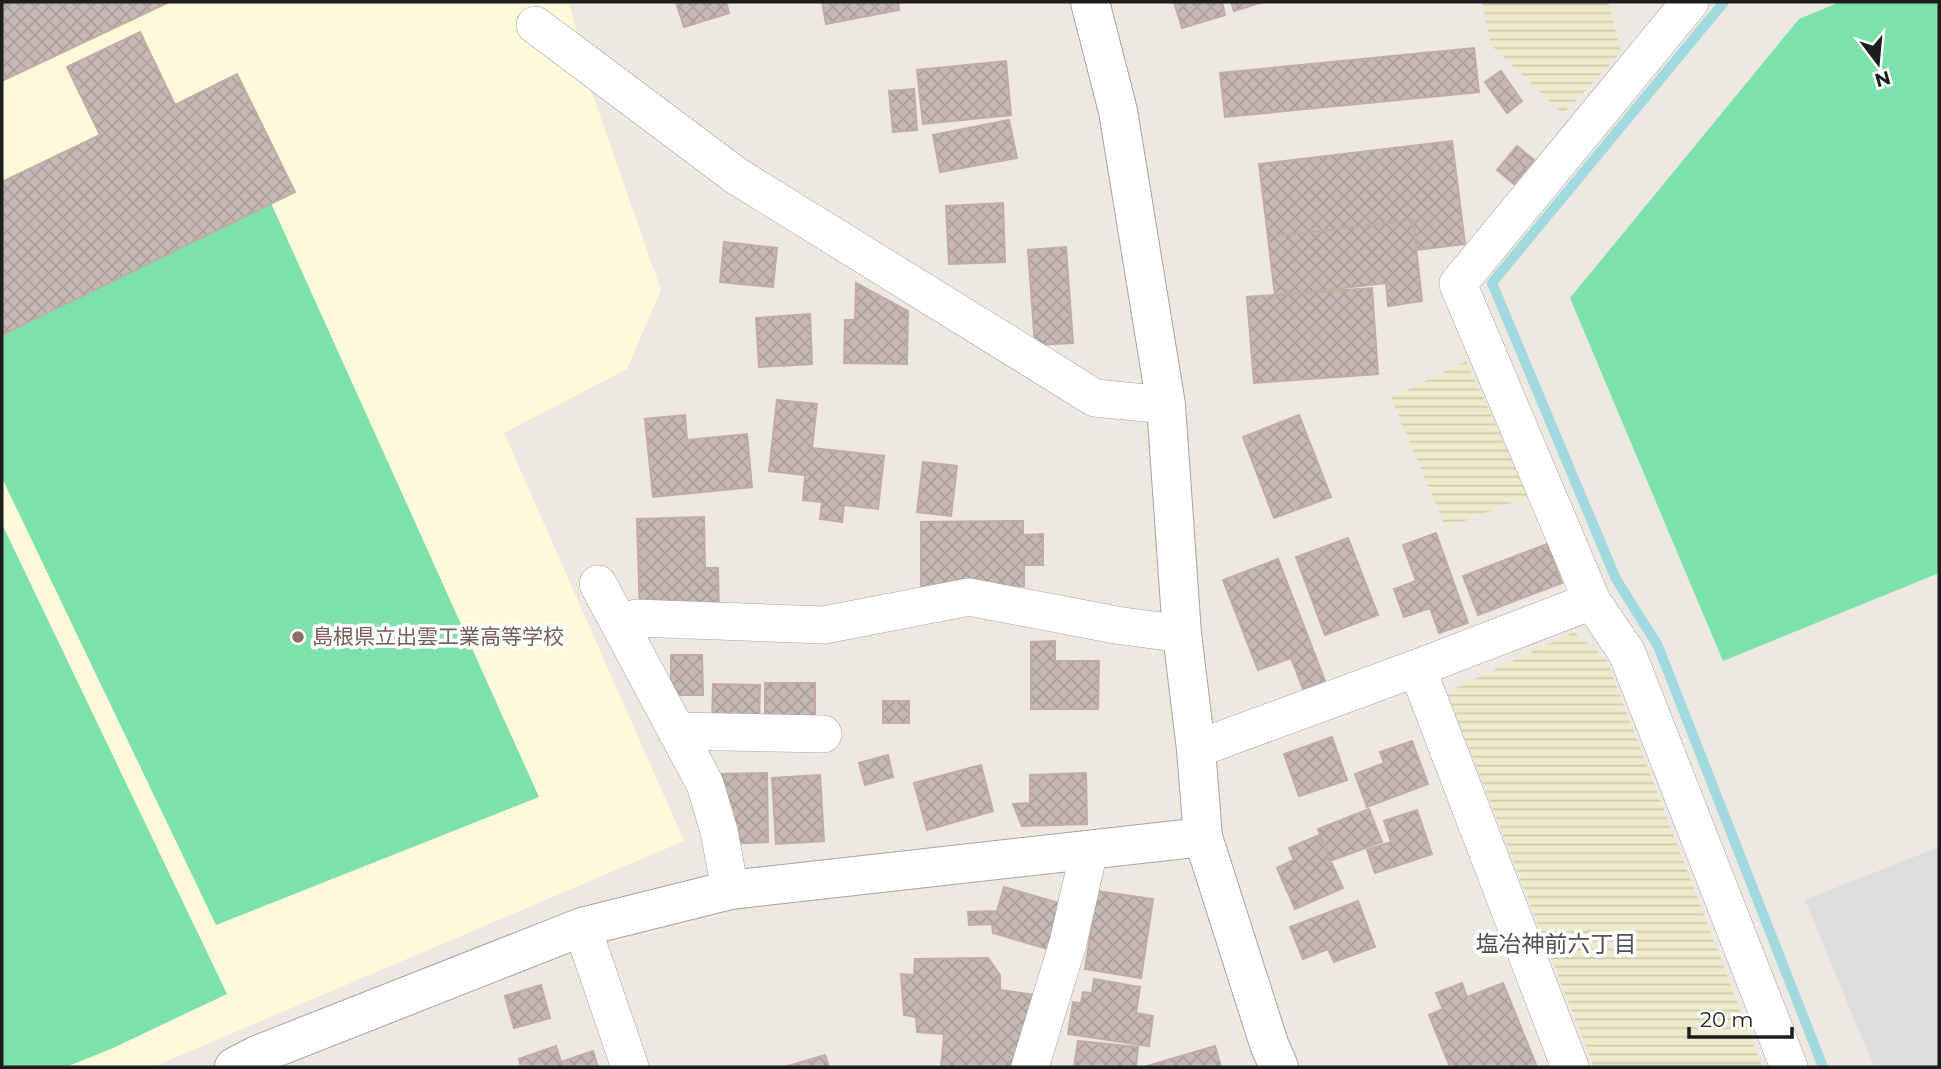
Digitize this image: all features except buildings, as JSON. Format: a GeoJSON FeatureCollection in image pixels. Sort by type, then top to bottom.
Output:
{"type":"FeatureCollection","features":[{"type":"Feature","properties":{"kind":"street"},"geometry":{"type":"LineString","coordinates":[[1090,2],[1118,111],[1166,405],[1182,634],[1203,837],[1269,1044],[1279,1067]]}},
{"type":"Feature","properties":{"kind":"street"},"geometry":{"type":"LineString","coordinates":[[1690,2],[1458,284],[1592,601],[1627,653],[1789,1067]]}},
{"type":"Feature","properties":{"kind":"street"},"geometry":{"type":"LineString","coordinates":[[535,25],[735,175],[1095,398],[1166,405]]}},
{"type":"Feature","properties":{"kind":"street"},"geometry":{"type":"LineString","coordinates":[[598,584],[705,784],[719,831],[730,891]]}},
{"type":"Feature","properties":{"kind":"street"},"geometry":{"type":"LineString","coordinates":[[621,626],[636,618],[824,625],[969,597],[1116,625],[1182,634]]}},
{"type":"Feature","properties":{"kind":"street"},"geometry":{"type":"LineString","coordinates":[[1196,749],[1592,601]]}},
{"type":"Feature","properties":{"kind":"street"},"geometry":{"type":"LineString","coordinates":[[1417,668],[1570,1067]]}},
{"type":"Feature","properties":{"kind":"street"},"geometry":{"type":"LineString","coordinates":[[676,731],[823,734]]}},
{"type":"Feature","properties":{"kind":"street"},"geometry":{"type":"LineString","coordinates":[[234,1067],[257,1055],[582,927],[730,891],[1203,837]]}},
{"type":"Feature","properties":{"kind":"street"},"geometry":{"type":"LineString","coordinates":[[1030,1067],[1068,943],[1089,851]]}},
{"type":"Feature","properties":{"kind":"street"},"geometry":{"type":"LineString","coordinates":[[582,927],[630,1067]]}},
{"type":"Feature","properties":{"kind":"shaded area","name":"島根県立出雲工業高等学校"},"geometry":{"type":"Polygon","coordinates":[[[2,2],[569,2],[592,93],[661,290],[627,369],[504,433],[684,841],[153,1067],[2,1067],[2,2]]]}},
{"type":"Feature","properties":{"kind":"shaded area"},"geometry":{"type":"Polygon","coordinates":[[[1482,2],[1608,2],[1621,52],[1563,114],[1491,45],[1482,2]]]}},
{"type":"Feature","properties":{"kind":"shaded area"},"geometry":{"type":"Polygon","coordinates":[[[1466,361],[1529,496],[1446,528],[1391,398],[1466,361]]]}},
{"type":"Feature","properties":{"kind":"shaded area"},"geometry":{"type":"Polygon","coordinates":[[[1574,632],[1606,659],[1762,1067],[1594,1067],[1447,692],[1574,632]]]}},
{"type":"Feature","properties":{"kind":"shaded area"},"geometry":{"type":"Polygon","coordinates":[[[1939,847],[1939,1067],[1874,1067],[1805,900],[1939,847]]]}},
{"type":"Feature","properties":{"kind":"green space"},"geometry":{"type":"Polygon","coordinates":[[[1840,2],[1939,2],[1939,573],[1723,661],[1570,298],[1799,19],[1840,2]]]}},
{"type":"Feature","properties":{"kind":"green space"},"geometry":{"type":"Polygon","coordinates":[[[266,192],[539,797],[216,925],[2,478],[2,316],[266,192]]]}},
{"type":"Feature","properties":{"kind":"green space"},"geometry":{"type":"Polygon","coordinates":[[[2,524],[227,994],[113,1048],[66,1067],[2,1067],[2,524]]]}},
{"type":"Feature","properties":{"kind":"waterway"},"geometry":{"type":"LineString","coordinates":[[1724,2],[1492,283],[1616,579],[1658,646],[1823,1067]]}},
{"type":"Feature","properties":{"kind":"place","name":"島根県立出雲工業高等学校"},"geometry":{"type":"Point","coordinates":[298,637]}},
{"type":"Feature","properties":{"kind":"district","name":"塩冶神前六丁目"},"geometry":{"type":"Point","coordinates":[1556,944]}}]}
